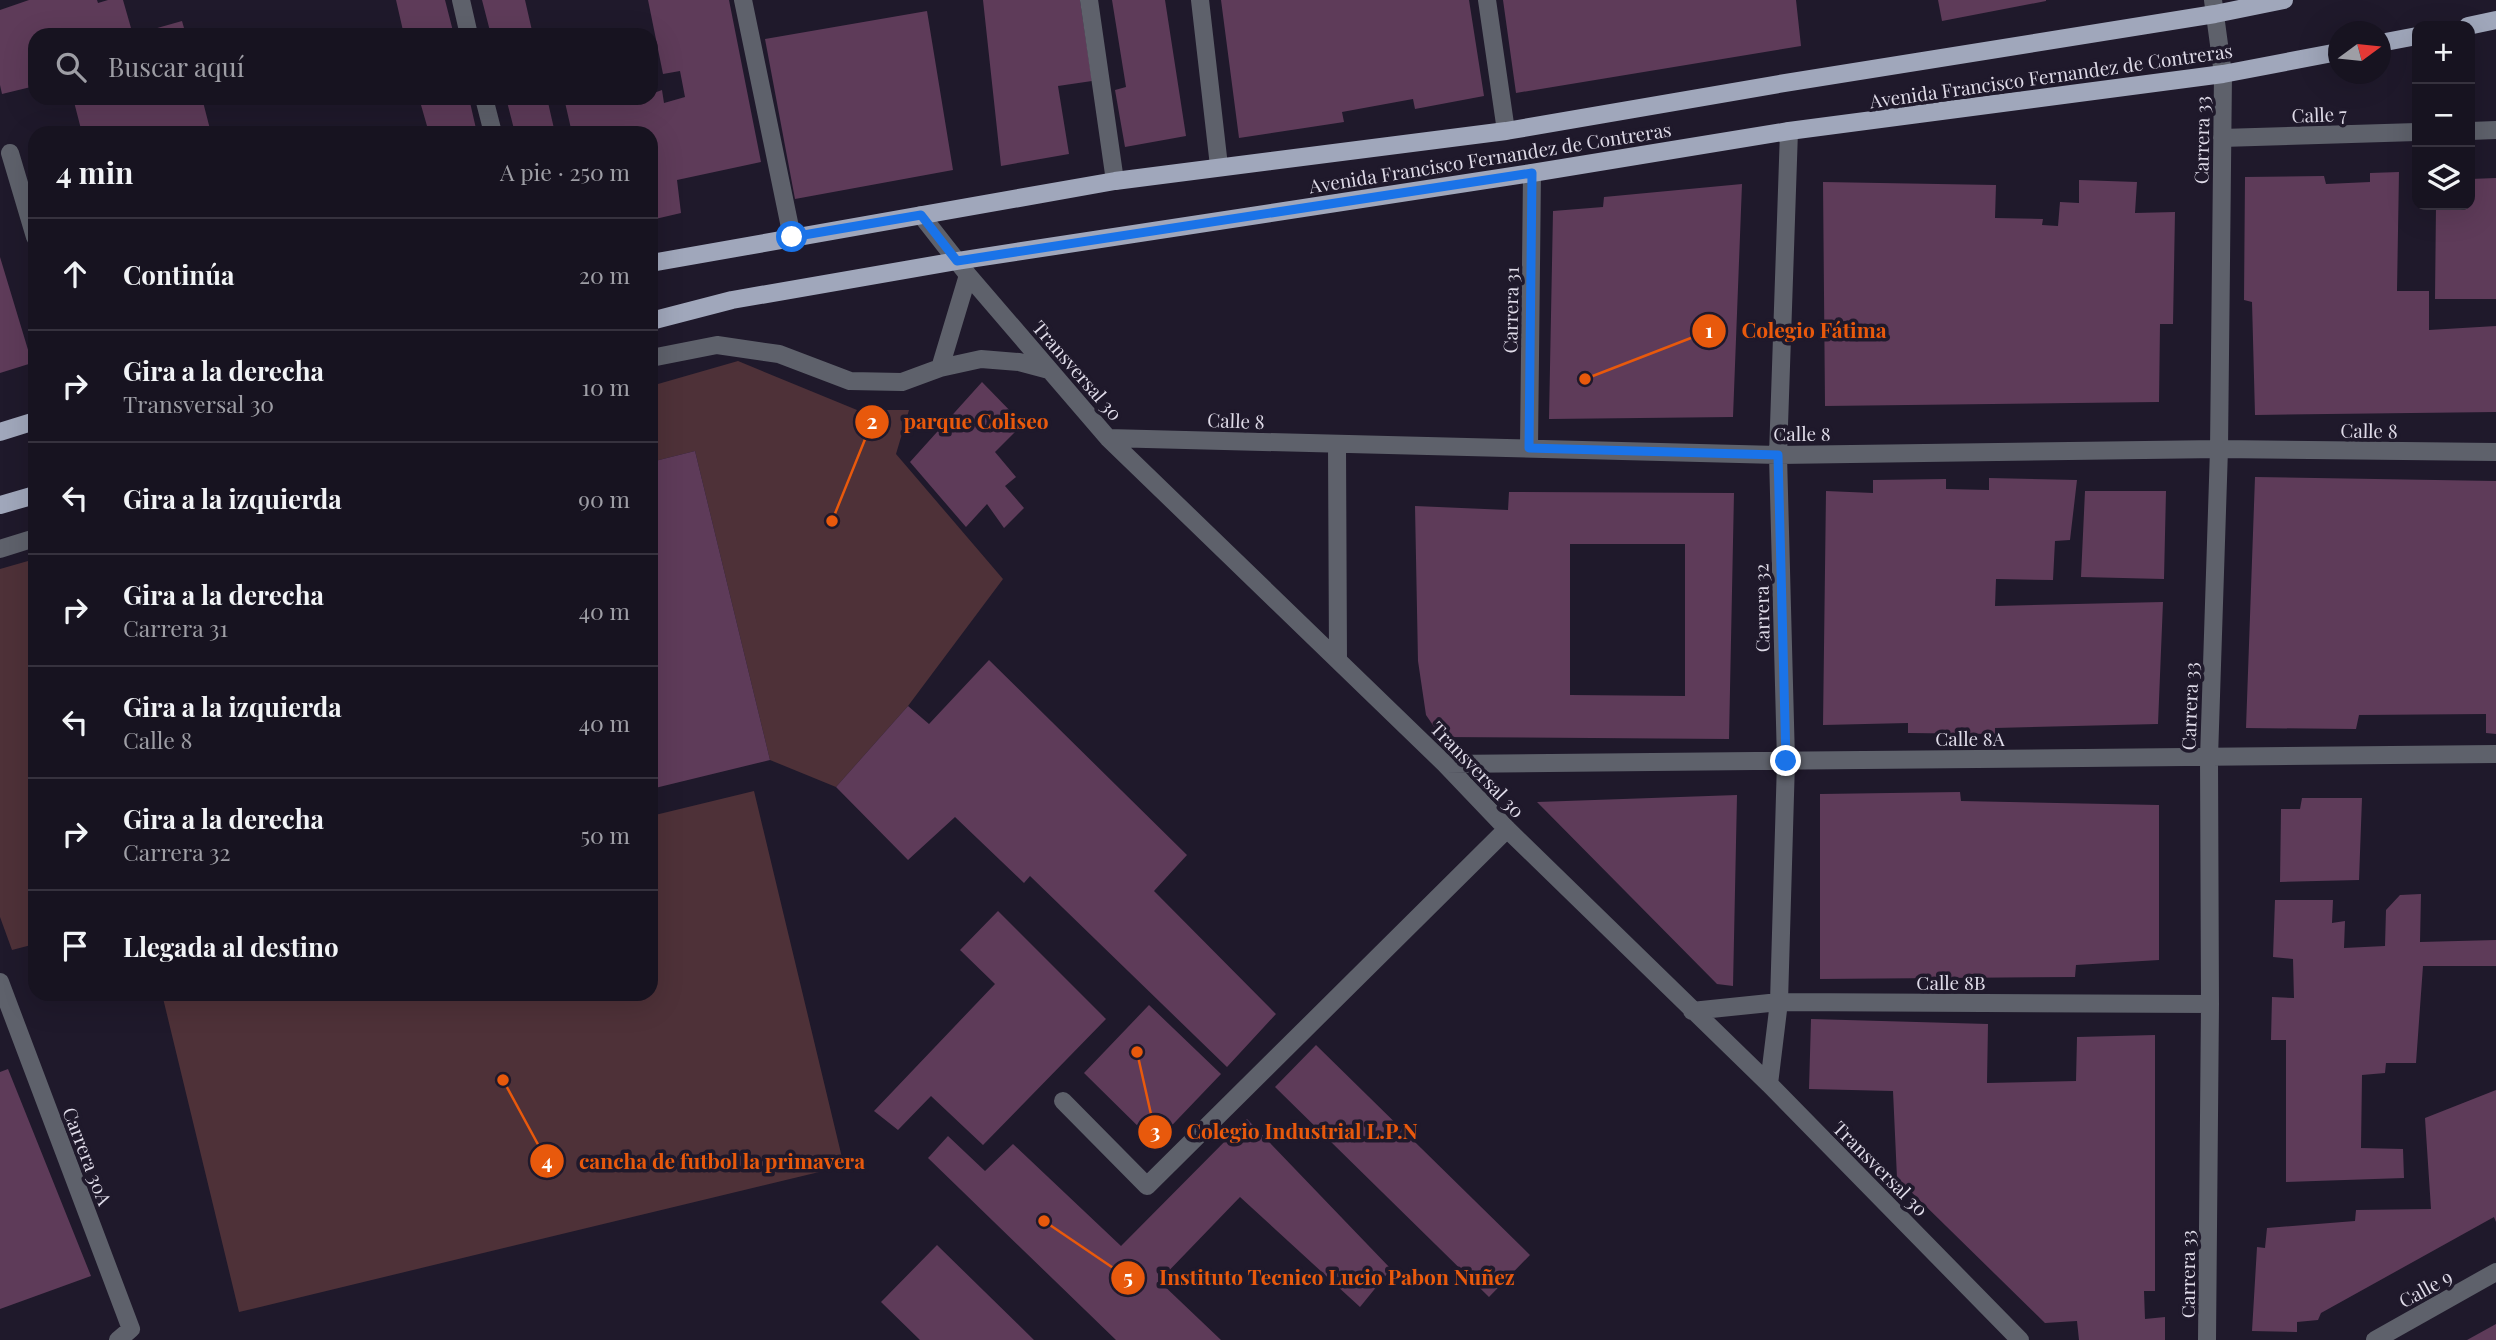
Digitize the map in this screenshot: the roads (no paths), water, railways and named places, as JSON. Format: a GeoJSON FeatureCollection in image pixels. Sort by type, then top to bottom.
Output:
{"type":"FeatureCollection","features":[{"type":"Feature","properties":{"kind":"main road","name":"Avenida Francisco Fernandez de Contreras"},"geometry":{"type":"LineString","coordinates":[[658,262],[1115,181],[1506,131],[2214,7],[2284,0]]}},
{"type":"Feature","properties":{"kind":"main road"},"geometry":{"type":"LineString","coordinates":[[2475,24],[2496,20]]}},
{"type":"Feature","properties":{"kind":"main road"},"geometry":{"type":"LineString","coordinates":[[2391,41],[2412,37]]}},
{"type":"Feature","properties":{"kind":"main road","name":"Avenida Francisco Fernandez de Contreras"},"geometry":{"type":"LineString","coordinates":[[658,319],[732,300],[962,268],[1789,131],[2223,74],[2328,54]]}},
{"type":"Feature","properties":{"kind":"main road"},"geometry":{"type":"LineString","coordinates":[[0,432],[28,423]]}},
{"type":"Feature","properties":{"kind":"main road"},"geometry":{"type":"LineString","coordinates":[[0,505],[28,497]]}},
{"type":"Feature","properties":{"kind":"street"},"geometry":{"type":"LineString","coordinates":[[461,0],[467,28]]}},
{"type":"Feature","properties":{"kind":"street"},"geometry":{"type":"LineString","coordinates":[[743,0],[792,237]]}},
{"type":"Feature","properties":{"kind":"street"},"geometry":{"type":"LineString","coordinates":[[1089,0],[1115,181]]}},
{"type":"Feature","properties":{"kind":"street"},"geometry":{"type":"LineString","coordinates":[[1200,0],[1219,166]]}},
{"type":"Feature","properties":{"kind":"street"},"geometry":{"type":"LineString","coordinates":[[1487,0],[1506,131]]}},
{"type":"Feature","properties":{"kind":"street","name":"Carrera 33"},"geometry":{"type":"LineString","coordinates":[[2207,1340],[2210,1004],[2208,758],[2219,449],[2223,74],[2214,7]]}},
{"type":"Feature","properties":{"kind":"street"},"geometry":{"type":"LineString","coordinates":[[486,105],[490,126]]}},
{"type":"Feature","properties":{"kind":"street"},"geometry":{"type":"LineString","coordinates":[[2475,131],[2496,130]]}},
{"type":"Feature","properties":{"kind":"street","name":"Carrera 32"},"geometry":{"type":"LineString","coordinates":[[1769,1084],[1779,1002],[1786,761],[1778,455],[1789,131]]}},
{"type":"Feature","properties":{"kind":"street","name":"Calle 7"},"geometry":{"type":"LineString","coordinates":[[2222,138],[2412,132]]}},
{"type":"Feature","properties":{"kind":"street"},"geometry":{"type":"LineString","coordinates":[[10,153],[28,213]]}},
{"type":"Feature","properties":{"kind":"street","name":"Carrera 31"},"geometry":{"type":"LineString","coordinates":[[1529,448],[1532,173]]}},
{"type":"Feature","properties":{"kind":"street","name":"Transversal 30"},"geometry":{"type":"LineString","coordinates":[[921,215],[962,268],[1108,438],[1338,659],[1507,829],[1769,1084],[2020,1340]]}},
{"type":"Feature","properties":{"kind":"street"},"geometry":{"type":"LineString","coordinates":[[940,369],[962,268]]}},
{"type":"Feature","properties":{"kind":"street"},"geometry":{"type":"LineString","coordinates":[[658,357],[717,345],[779,354],[850,381],[902,382],[981,359],[1019,362],[1049,370]]}},
{"type":"Feature","properties":{"kind":"street","name":"Calle 8"},"geometry":{"type":"LineString","coordinates":[[1108,438],[1778,455],[2219,449],[2496,452]]}},
{"type":"Feature","properties":{"kind":"street"},"geometry":{"type":"LineString","coordinates":[[1337,444],[1338,659]]}},
{"type":"Feature","properties":{"kind":"street"},"geometry":{"type":"LineString","coordinates":[[0,548],[28,540]]}},
{"type":"Feature","properties":{"kind":"street","name":"Calle 8A"},"geometry":{"type":"LineString","coordinates":[[1445,764],[2496,754]]}},
{"type":"Feature","properties":{"kind":"street"},"geometry":{"type":"LineString","coordinates":[[1063,1101],[1147,1186],[1507,829]]}},
{"type":"Feature","properties":{"kind":"street","name":"Carrera 30A"},"geometry":{"type":"LineString","coordinates":[[0,982],[131,1329],[118,1340]]}},
{"type":"Feature","properties":{"kind":"street","name":"Calle 8B"},"geometry":{"type":"LineString","coordinates":[[1692,1011],[1779,1002],[2210,1004]]}},
{"type":"Feature","properties":{"kind":"street","name":"Calle 9"},"geometry":{"type":"LineString","coordinates":[[2375,1340],[2496,1272]]}},
{"type":"Feature","properties":{"kind":"place","name":"Colegio Fátima"},"geometry":{"type":"Point","coordinates":[1585,379]}},
{"type":"Feature","properties":{"kind":"place","name":"parque Coliseo"},"geometry":{"type":"Point","coordinates":[832,521]}},
{"type":"Feature","properties":{"kind":"place","name":"Colegio Industrial L.P.N"},"geometry":{"type":"Point","coordinates":[1137,1052]}},
{"type":"Feature","properties":{"kind":"place","name":"cancha de futbol la primavera"},"geometry":{"type":"Point","coordinates":[503,1080]}},
{"type":"Feature","properties":{"kind":"place","name":"Instituto Tecnico Lucio Pabon Nuñez"},"geometry":{"type":"Point","coordinates":[1044,1221]}}]}
